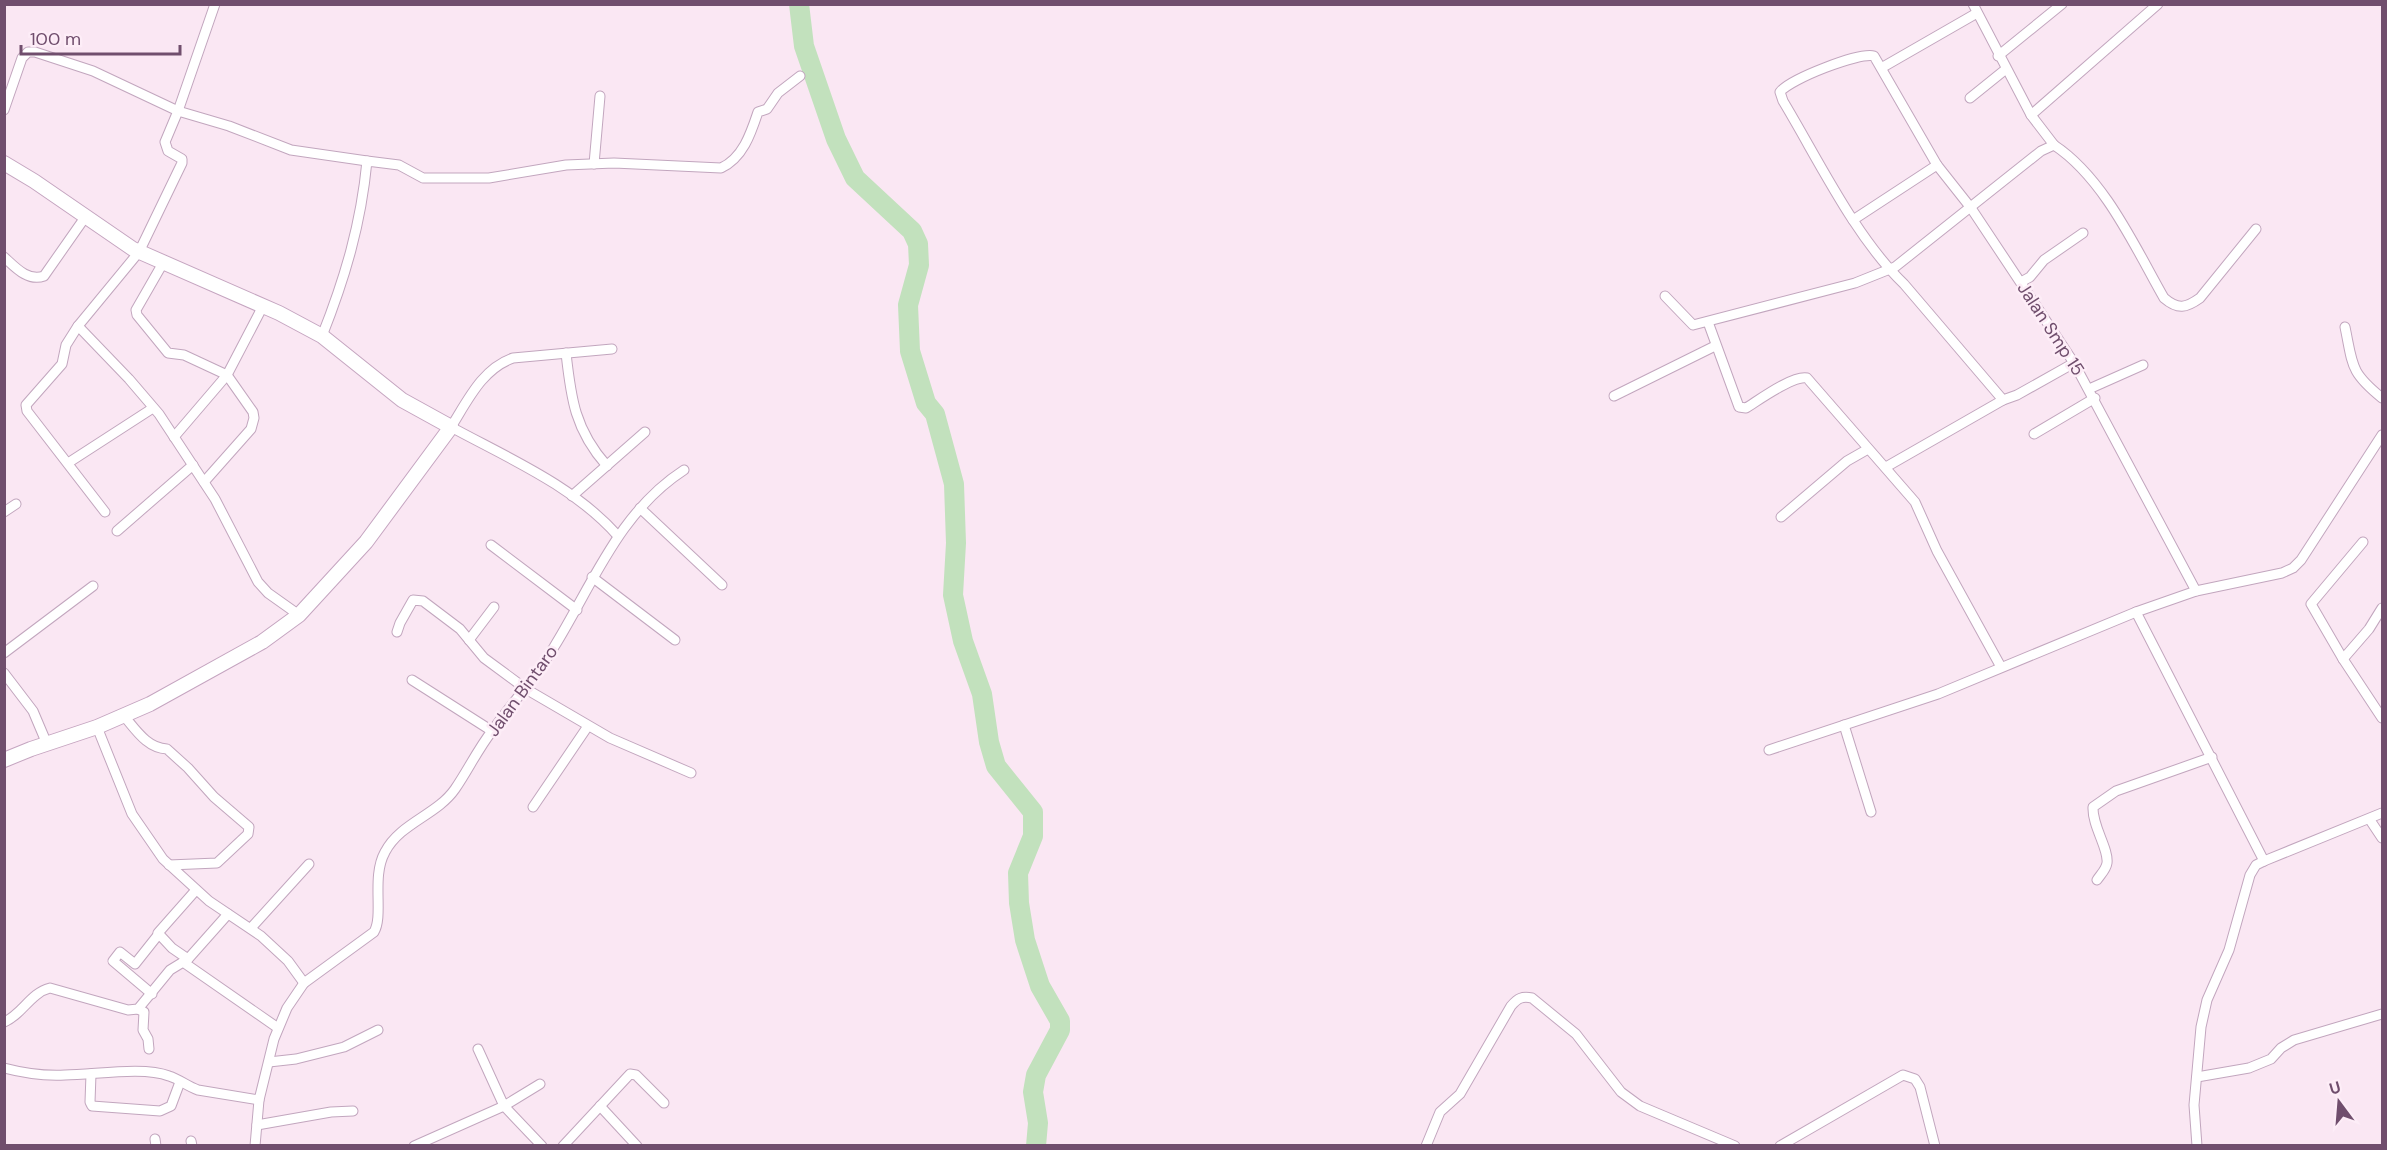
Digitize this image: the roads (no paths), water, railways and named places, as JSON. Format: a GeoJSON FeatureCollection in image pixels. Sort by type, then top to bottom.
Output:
{"type":"FeatureCollection","features":[{"type":"Feature","properties":{"kind":"street"},"geometry":{"type":"LineString","coordinates":[[105,512],[26,407],[27,403],[62,364],[66,345],[78,326],[139,252],[182,163],[182,159],[168,151],[164,144],[178,111],[215,4]]}},
{"type":"Feature","properties":{"kind":"street"},"geometry":{"type":"LineString","coordinates":[[1998,56],[2062,4]]}},
{"type":"Feature","properties":{"kind":"street"},"geometry":{"type":"LineString","coordinates":[[2031,115],[2158,4]]}},
{"type":"Feature","properties":{"kind":"street"},"geometry":{"type":"LineString","coordinates":[[2003,400],[1904,284],[1889,270],[1853,220],[1780,92],[1795,81],[1863,56],[1874,56],[1883,67],[1975,9],[2031,115],[2054,145],[2083,170],[2117,215],[2164,298],[2172,305],[2180,308],[2200,298],[2256,229]]}},
{"type":"Feature","properties":{"kind":"street"},"geometry":{"type":"LineString","coordinates":[[4,110],[22,58],[25,54],[32,52],[93,71],[178,111],[229,126],[291,150],[399,165],[423,178],[504,177],[566,165],[614,163],[722,168],[732,163],[749,138],[758,112],[767,109],[778,93],[800,75]]}},
{"type":"Feature","properties":{"kind":"street","name":"Jalan Smp 15"},"geometry":{"type":"LineString","coordinates":[[1883,67],[1937,165],[1971,208],[2095,398],[2196,591]]}},
{"type":"Feature","properties":{"kind":"street"},"geometry":{"type":"LineString","coordinates":[[1970,98],[2006,69]]}},
{"type":"Feature","properties":{"kind":"street"},"geometry":{"type":"LineString","coordinates":[[594,164],[600,96]]}},
{"type":"Feature","properties":{"kind":"street"},"geometry":{"type":"LineString","coordinates":[[1665,296],[1693,326],[1855,283],[1889,270],[2041,151],[2054,145]]}},
{"type":"Feature","properties":{"kind":"street"},"geometry":{"type":"LineString","coordinates":[[321,336],[348,264],[367,161]]}},
{"type":"Feature","properties":{"kind":"street"},"geometry":{"type":"LineString","coordinates":[[4,164],[86,216],[117,240],[139,252],[263,306],[321,336],[402,400],[572,496],[604,520],[618,536]]}},
{"type":"Feature","properties":{"kind":"street"},"geometry":{"type":"LineString","coordinates":[[1853,220],[1937,165]]}},
{"type":"Feature","properties":{"kind":"street"},"geometry":{"type":"LineString","coordinates":[[4,257],[26,274],[37,278],[44,276],[86,216]]}},
{"type":"Feature","properties":{"kind":"street"},"geometry":{"type":"LineString","coordinates":[[2021,282],[2030,277],[2044,260],[2083,233]]}},
{"type":"Feature","properties":{"kind":"street"},"geometry":{"type":"LineString","coordinates":[[163,263],[136,310],[137,315],[168,353],[184,355],[226,375],[250,408],[254,418],[251,429],[204,482]]}},
{"type":"Feature","properties":{"kind":"street"},"geometry":{"type":"LineString","coordinates":[[174,437],[226,375],[263,306]]}},
{"type":"Feature","properties":{"kind":"street"},"geometry":{"type":"LineString","coordinates":[[1708,322],[1739,407],[1746,408],[1788,383],[1807,378],[1915,501],[1937,551],[2001,667]]}},
{"type":"Feature","properties":{"kind":"street"},"geometry":{"type":"LineString","coordinates":[[78,326],[129,379],[174,437],[204,482],[258,582],[268,593],[299,615]]}},
{"type":"Feature","properties":{"kind":"street"},"geometry":{"type":"LineString","coordinates":[[2345,327],[2356,374],[2363,383],[2382,398]]}},
{"type":"Feature","properties":{"kind":"street"},"geometry":{"type":"LineString","coordinates":[[1614,396],[1715,346]]}},
{"type":"Feature","properties":{"kind":"street"},"geometry":{"type":"LineString","coordinates":[[4,760],[97,727],[150,704],[262,642],[299,615],[366,542],[494,366],[513,358],[612,350]]}},
{"type":"Feature","properties":{"kind":"street"},"geometry":{"type":"LineString","coordinates":[[566,353],[570,396],[576,417],[589,443],[607,466]]}},
{"type":"Feature","properties":{"kind":"street"},"geometry":{"type":"LineString","coordinates":[[1886,467],[2003,400],[2074,363]]}},
{"type":"Feature","properties":{"kind":"street"},"geometry":{"type":"LineString","coordinates":[[2089,389],[2144,365]]}},
{"type":"Feature","properties":{"kind":"street"},"geometry":{"type":"LineString","coordinates":[[2034,434],[2095,398]]}},
{"type":"Feature","properties":{"kind":"street"},"geometry":{"type":"LineString","coordinates":[[68,463],[153,408]]}},
{"type":"Feature","properties":{"kind":"street"},"geometry":{"type":"LineString","coordinates":[[572,496],[645,432]]}},
{"type":"Feature","properties":{"kind":"street"},"geometry":{"type":"LineString","coordinates":[[1769,750],[1938,694],[2136,612],[2196,591],[2282,573],[2293,568],[2301,560],[2382,435]]}},
{"type":"Feature","properties":{"kind":"street"},"geometry":{"type":"LineString","coordinates":[[1781,517],[1847,461],[1868,449]]}},
{"type":"Feature","properties":{"kind":"street"},"geometry":{"type":"LineString","coordinates":[[117,531],[193,465]]}},
{"type":"Feature","properties":{"kind":"street","name":"Jalan Bintaro"},"geometry":{"type":"LineString","coordinates":[[304,983],[374,932],[377,924],[377,879],[384,853],[405,829],[445,800],[454,790],[492,731],[526,689],[577,610],[592,577],[611,551],[618,536],[654,492],[684,470]]}},
{"type":"Feature","properties":{"kind":"street"},"geometry":{"type":"LineString","coordinates":[[4,512],[16,504]]}},
{"type":"Feature","properties":{"kind":"street"},"geometry":{"type":"LineString","coordinates":[[640,508],[722,585]]}},
{"type":"Feature","properties":{"kind":"street"},"geometry":{"type":"LineString","coordinates":[[2363,542],[2311,604],[2382,718]]}},
{"type":"Feature","properties":{"kind":"street"},"geometry":{"type":"LineString","coordinates":[[490,545],[577,610]]}},
{"type":"Feature","properties":{"kind":"street"},"geometry":{"type":"LineString","coordinates":[[592,577],[675,640]]}},
{"type":"Feature","properties":{"kind":"street"},"geometry":{"type":"LineString","coordinates":[[4,653],[93,586]]}},
{"type":"Feature","properties":{"kind":"street"},"geometry":{"type":"LineString","coordinates":[[397,632],[410,604],[413,600],[418,599],[460,629],[484,658],[526,689],[610,738],[691,773]]}},
{"type":"Feature","properties":{"kind":"street"},"geometry":{"type":"LineString","coordinates":[[469,640],[494,607]]}},
{"type":"Feature","properties":{"kind":"street"},"geometry":{"type":"LineString","coordinates":[[2343,658],[2369,629],[2382,608]]}},
{"type":"Feature","properties":{"kind":"street"},"geometry":{"type":"LineString","coordinates":[[2136,612],[2264,861]]}},
{"type":"Feature","properties":{"kind":"street"},"geometry":{"type":"LineString","coordinates":[[4,673],[33,711],[47,744]]}},
{"type":"Feature","properties":{"kind":"street"},"geometry":{"type":"LineString","coordinates":[[412,680],[492,731]]}},
{"type":"Feature","properties":{"kind":"street"},"geometry":{"type":"LineString","coordinates":[[124,716],[150,744],[158,748],[167,748],[249,830],[248,834],[216,863],[169,865]]}},
{"type":"Feature","properties":{"kind":"street"},"geometry":{"type":"LineString","coordinates":[[1844,725],[1871,812]]}},
{"type":"Feature","properties":{"kind":"street"},"geometry":{"type":"LineString","coordinates":[[533,807],[588,726]]}},
{"type":"Feature","properties":{"kind":"street"},"geometry":{"type":"LineString","coordinates":[[97,727],[132,814],[163,859],[196,890],[251,928],[288,961],[304,983],[278,1028],[259,1100],[255,1146]]}},
{"type":"Feature","properties":{"kind":"street"},"geometry":{"type":"LineString","coordinates":[[2097,880],[2107,860],[2094,822],[2093,807],[2116,791],[2212,757]]}},
{"type":"Feature","properties":{"kind":"street"},"geometry":{"type":"LineString","coordinates":[[2197,1146],[2194,1106],[2201,1027],[2207,1000],[2229,950],[2250,875],[2256,865],[2264,861],[2382,813]]}},
{"type":"Feature","properties":{"kind":"street"},"geometry":{"type":"LineString","coordinates":[[2370,819],[2382,838]]}},
{"type":"Feature","properties":{"kind":"street"},"geometry":{"type":"LineString","coordinates":[[251,928],[309,864]]}},
{"type":"Feature","properties":{"kind":"street"},"geometry":{"type":"LineString","coordinates":[[152,994],[113,961],[120,952],[135,964],[196,890]]}},
{"type":"Feature","properties":{"kind":"street"},"geometry":{"type":"LineString","coordinates":[[138,1009],[170,970],[186,961],[228,914]]}},
{"type":"Feature","properties":{"kind":"street"},"geometry":{"type":"LineString","coordinates":[[158,935],[186,961],[278,1028]]}},
{"type":"Feature","properties":{"kind":"street"},"geometry":{"type":"LineString","coordinates":[[4,1022],[11,1019],[38,992],[50,988],[128,1010],[138,1009],[144,1012],[143,1030],[148,1038],[148,1049]]}},
{"type":"Feature","properties":{"kind":"street"},"geometry":{"type":"LineString","coordinates":[[1426,1146],[1440,1112],[1460,1094],[1511,1006],[1517,999],[1524,996],[1539,1003],[1576,1034],[1621,1092],[1640,1106],[1735,1146]]}},
{"type":"Feature","properties":{"kind":"street"},"geometry":{"type":"LineString","coordinates":[[2196,1077],[2249,1068],[2271,1059],[2294,1040],[2382,1014]]}},
{"type":"Feature","properties":{"kind":"street"},"geometry":{"type":"LineString","coordinates":[[269,1062],[296,1059],[344,1047],[378,1030]]}},
{"type":"Feature","properties":{"kind":"street"},"geometry":{"type":"LineString","coordinates":[[478,1049],[504,1106],[542,1146]]}},
{"type":"Feature","properties":{"kind":"street"},"geometry":{"type":"LineString","coordinates":[[4,1068],[63,1076],[140,1072],[168,1075],[198,1090],[259,1100]]}},
{"type":"Feature","properties":{"kind":"street"},"geometry":{"type":"LineString","coordinates":[[91,1074],[90,1102],[92,1106],[160,1111],[171,1106],[180,1082]]}},
{"type":"Feature","properties":{"kind":"street"},"geometry":{"type":"LineString","coordinates":[[563,1146],[627,1076],[634,1074],[664,1103]]}},
{"type":"Feature","properties":{"kind":"street"},"geometry":{"type":"LineString","coordinates":[[1780,1146],[1903,1075],[1915,1079],[1920,1087],[1935,1146]]}},
{"type":"Feature","properties":{"kind":"street"},"geometry":{"type":"LineString","coordinates":[[414,1146],[504,1106],[540,1084]]}},
{"type":"Feature","properties":{"kind":"street"},"geometry":{"type":"LineString","coordinates":[[600,1106],[637,1146]]}},
{"type":"Feature","properties":{"kind":"street"},"geometry":{"type":"LineString","coordinates":[[257,1125],[331,1112],[353,1111]]}},
{"type":"Feature","properties":{"kind":"waterway"},"geometry":{"type":"LineString","coordinates":[[799,4],[804,46],[836,139],[855,178],[912,231],[918,244],[919,265],[908,305],[910,351],[926,403],[935,414],[954,484],[956,543],[953,595],[963,641],[982,694],[989,742],[996,766],[1033,812],[1033,836],[1018,873],[1019,903],[1025,940],[1040,986],[1060,1021],[1060,1030],[1036,1075],[1033,1092],[1038,1123],[1036,1146]]}}]}
